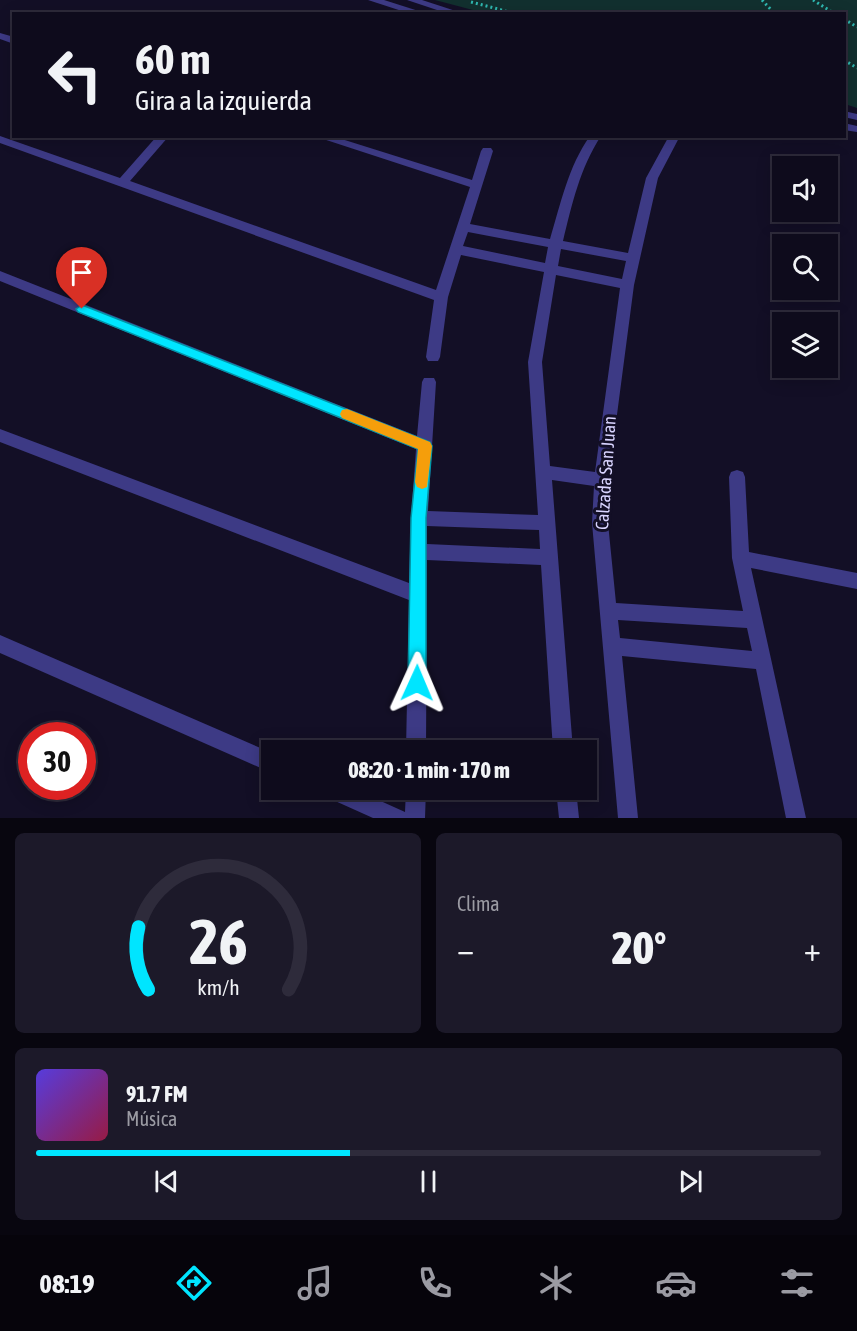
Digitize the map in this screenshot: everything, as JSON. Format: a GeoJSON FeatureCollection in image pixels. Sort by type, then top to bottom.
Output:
{"type":"FeatureCollection","features":[{"type":"Feature","properties":{"kind":"street"},"geometry":{"type":"LineString","coordinates":[[373,0],[417,12]]}},
{"type":"Feature","properties":{"kind":"street"},"geometry":{"type":"LineString","coordinates":[[411,0],[454,12]]}},
{"type":"Feature","properties":{"kind":"street"},"geometry":{"type":"LineString","coordinates":[[123,182],[163,138]]}},
{"type":"Feature","properties":{"kind":"street"},"geometry":{"type":"LineString","coordinates":[[325,138],[475,185]]}},
{"type":"Feature","properties":{"kind":"street"},"geometry":{"type":"LineString","coordinates":[[562,740],[535,362],[555,245],[574,177],[585,152],[595,138]]}},
{"type":"Feature","properties":{"kind":"street","name":"Calzada San Juan"},"geometry":{"type":"LineString","coordinates":[[628,818],[600,523],[602,480],[627,285],[652,178],[674,138]]}},
{"type":"Feature","properties":{"kind":"street"},"geometry":{"type":"LineString","coordinates":[[0,139],[441,297]]}},
{"type":"Feature","properties":{"kind":"street"},"geometry":{"type":"LineString","coordinates":[[433,357],[441,297],[487,151]]}},
{"type":"Feature","properties":{"kind":"street"},"geometry":{"type":"LineString","coordinates":[[462,227],[633,258]]}},
{"type":"Feature","properties":{"kind":"street"},"geometry":{"type":"LineString","coordinates":[[456,249],[627,285]]}},
{"type":"Feature","properties":{"kind":"street"},"geometry":{"type":"LineString","coordinates":[[0,276],[425,446]]}},
{"type":"Feature","properties":{"kind":"street"},"geometry":{"type":"LineString","coordinates":[[416,740],[418,518],[429,382]]}},
{"type":"Feature","properties":{"kind":"street"},"geometry":{"type":"LineString","coordinates":[[0,435],[418,595]]}},
{"type":"Feature","properties":{"kind":"street"},"geometry":{"type":"LineString","coordinates":[[542,472],[602,480]]}},
{"type":"Feature","properties":{"kind":"street"},"geometry":{"type":"LineString","coordinates":[[737,477],[741,558],[796,818]]}},
{"type":"Feature","properties":{"kind":"street"},"geometry":{"type":"LineString","coordinates":[[418,518],[546,523]]}},
{"type":"Feature","properties":{"kind":"street"},"geometry":{"type":"LineString","coordinates":[[418,552],[549,557]]}},
{"type":"Feature","properties":{"kind":"street"},"geometry":{"type":"LineString","coordinates":[[741,558],[857,581]]}},
{"type":"Feature","properties":{"kind":"street"},"geometry":{"type":"LineString","coordinates":[[607,611],[754,620]]}},
{"type":"Feature","properties":{"kind":"street"},"geometry":{"type":"LineString","coordinates":[[0,644],[261,758]]}},
{"type":"Feature","properties":{"kind":"street"},"geometry":{"type":"LineString","coordinates":[[611,646],[764,661]]}},
{"type":"Feature","properties":{"kind":"street"},"geometry":{"type":"LineString","coordinates":[[356,800],[397,818]]}},
{"type":"Feature","properties":{"kind":"street"},"geometry":{"type":"LineString","coordinates":[[415,818],[416,800]]}},
{"type":"Feature","properties":{"kind":"street"},"geometry":{"type":"LineString","coordinates":[[567,800],[568,818]]}},
{"type":"Feature","properties":{"kind":"path"},"geometry":{"type":"LineString","coordinates":[[462,0],[509,12]]}},
{"type":"Feature","properties":{"kind":"path"},"geometry":{"type":"LineString","coordinates":[[762,0],[773,12]]}},
{"type":"Feature","properties":{"kind":"path"},"geometry":{"type":"LineString","coordinates":[[813,0],[832,12]]}},
{"type":"Feature","properties":{"kind":"green space"},"geometry":{"type":"Polygon","coordinates":[[[435,0],[857,0],[857,108],[846,104],[846,12],[480,12],[435,0]]]}},
{"type":"Feature","properties":{"kind":"slow traffic"},"geometry":{"type":"LineString","coordinates":[[347,414],[425,446],[422,482]]}},
{"type":"Feature","properties":{"kind":"route"},"geometry":{"type":"LineString","coordinates":[[82,309],[425,446],[418,518],[417,683]]}}]}
